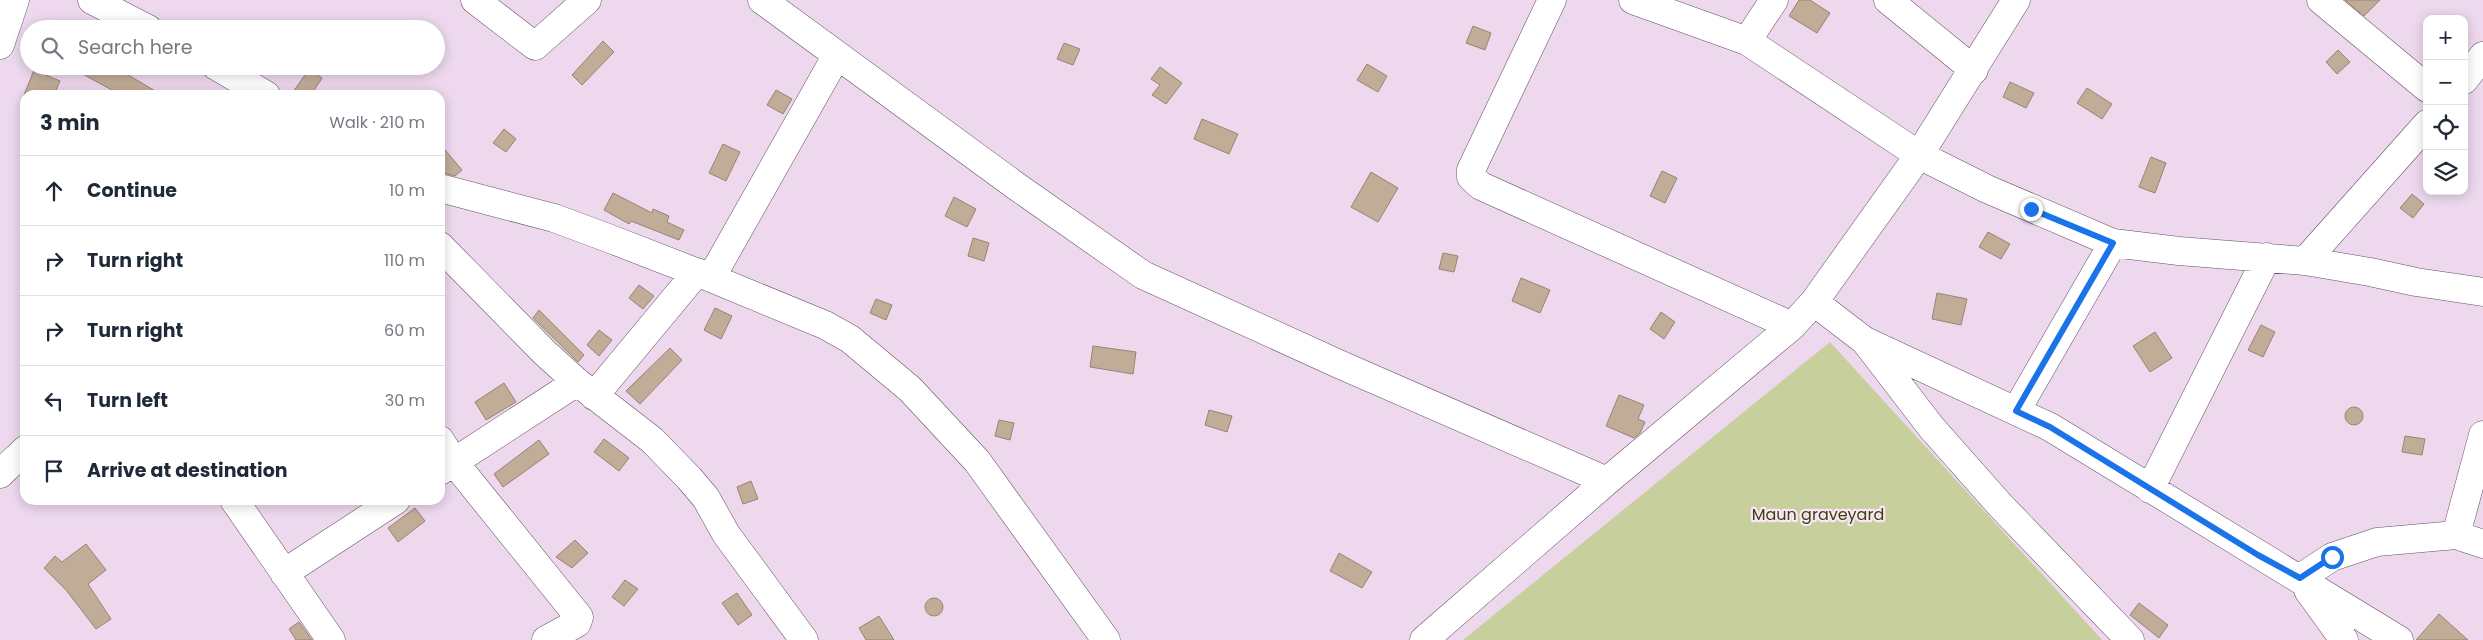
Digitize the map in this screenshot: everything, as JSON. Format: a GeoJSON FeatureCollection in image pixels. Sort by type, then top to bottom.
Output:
{"type":"FeatureCollection","features":[{"type":"Feature","properties":{"kind":"street"},"geometry":{"type":"LineString","coordinates":[[0,46],[15,0]]}},
{"type":"Feature","properties":{"kind":"street"},"geometry":{"type":"LineString","coordinates":[[92,0],[131,20]]}},
{"type":"Feature","properties":{"kind":"street"},"geometry":{"type":"LineString","coordinates":[[475,0],[535,46],[588,0]]}},
{"type":"Feature","properties":{"kind":"street"},"geometry":{"type":"LineString","coordinates":[[762,0],[837,56],[1143,275],[1341,365],[1607,481]]}},
{"type":"Feature","properties":{"kind":"street"},"geometry":{"type":"LineString","coordinates":[[1552,0],[1471,170],[1471,178],[1481,186],[1792,326]]}},
{"type":"Feature","properties":{"kind":"street"},"geometry":{"type":"LineString","coordinates":[[1634,0],[1747,41],[1919,155],[1987,189],[2113,243],[2188,252],[2305,261],[2416,282],[2483,292]]}},
{"type":"Feature","properties":{"kind":"street"},"geometry":{"type":"LineString","coordinates":[[1747,41],[1774,0]]}},
{"type":"Feature","properties":{"kind":"street"},"geometry":{"type":"LineString","coordinates":[[1888,0],[1974,70]]}},
{"type":"Feature","properties":{"kind":"street"},"geometry":{"type":"LineString","coordinates":[[1424,640],[1607,481],[1792,326],[1814,302],[1919,155],[1974,70],[2016,0]]}},
{"type":"Feature","properties":{"kind":"street"},"geometry":{"type":"LineString","coordinates":[[2321,0],[2423,85]]}},
{"type":"Feature","properties":{"kind":"street"},"geometry":{"type":"LineString","coordinates":[[546,640],[577,623],[578,617],[445,458],[586,389],[704,275],[837,56]]}},
{"type":"Feature","properties":{"kind":"street"},"geometry":{"type":"LineString","coordinates":[[2468,75],[2483,56]]}},
{"type":"Feature","properties":{"kind":"street"},"geometry":{"type":"LineString","coordinates":[[232,75],[257,90]]}},
{"type":"Feature","properties":{"kind":"street"},"geometry":{"type":"LineString","coordinates":[[2305,261],[2423,128]]}},
{"type":"Feature","properties":{"kind":"street"},"geometry":{"type":"LineString","coordinates":[[445,189],[554,218],[704,275],[825,325],[850,339],[910,389],[977,461],[1106,640]]}},
{"type":"Feature","properties":{"kind":"street"},"geometry":{"type":"LineString","coordinates":[[2016,411],[2113,243]]}},
{"type":"Feature","properties":{"kind":"street"},"geometry":{"type":"LineString","coordinates":[[445,251],[586,389],[652,440],[689,478],[706,498],[726,534],[804,640]]}},
{"type":"Feature","properties":{"kind":"street"},"geometry":{"type":"LineString","coordinates":[[2150,489],[2267,258]]}},
{"type":"Feature","properties":{"kind":"street"},"geometry":{"type":"LineString","coordinates":[[1814,302],[1865,341],[2050,427],[2399,640]]}},
{"type":"Feature","properties":{"kind":"street"},"geometry":{"type":"LineString","coordinates":[[1865,341],[1931,428],[2000,505],[2130,640]]}},
{"type":"Feature","properties":{"kind":"street"},"geometry":{"type":"LineString","coordinates":[[2456,535],[2483,435]]}},
{"type":"Feature","properties":{"kind":"street"},"geometry":{"type":"LineString","coordinates":[[0,474],[20,455]]}},
{"type":"Feature","properties":{"kind":"street"},"geometry":{"type":"LineString","coordinates":[[237,505],[331,640]]}},
{"type":"Feature","properties":{"kind":"street"},"geometry":{"type":"LineString","coordinates":[[284,572],[388,505]]}},
{"type":"Feature","properties":{"kind":"street"},"geometry":{"type":"LineString","coordinates":[[2300,578],[2332,557],[2377,542],[2456,535],[2483,544]]}},
{"type":"Feature","properties":{"kind":"street"},"geometry":{"type":"LineString","coordinates":[[2300,578],[2344,640]]}},
{"type":"Feature","properties":{"kind":"green space","name":"Maun graveyard"},"geometry":{"type":"Polygon","coordinates":[[[1830,342],[2102,640],[1463,640],[1830,342]]]}},
{"type":"Feature","properties":{"kind":"building"},"geometry":{"type":"Polygon","coordinates":[[[1799,0],[1810,0],[1830,13],[1817,33],[1789,16],[1799,0]]]}},
{"type":"Feature","properties":{"kind":"building"},"geometry":{"type":"Polygon","coordinates":[[[2345,0],[2380,0],[2364,16],[2345,0]]]}},
{"type":"Feature","properties":{"kind":"building"},"geometry":{"type":"Polygon","coordinates":[[[1473,26],[1491,33],[1485,50],[1466,43],[1473,26]]]}},
{"type":"Feature","properties":{"kind":"building"},"geometry":{"type":"Polygon","coordinates":[[[603,41],[614,52],[582,85],[572,75],[603,41]]]}},
{"type":"Feature","properties":{"kind":"building"},"geometry":{"type":"Polygon","coordinates":[[[1064,43],[1080,49],[1073,65],[1057,59],[1064,43]]]}},
{"type":"Feature","properties":{"kind":"building"},"geometry":{"type":"Polygon","coordinates":[[[2338,50],[2350,62],[2337,74],[2326,62],[2338,50]]]}},
{"type":"Feature","properties":{"kind":"building"},"geometry":{"type":"Polygon","coordinates":[[[1367,64],[1387,76],[1378,92],[1357,80],[1367,64]]]}},
{"type":"Feature","properties":{"kind":"building"},"geometry":{"type":"Polygon","coordinates":[[[1160,67],[1182,83],[1166,104],[1152,95],[1160,85],[1151,79],[1160,67]]]}},
{"type":"Feature","properties":{"kind":"building"},"geometry":{"type":"Polygon","coordinates":[[[32,75],[46,75],[60,81],[56,90],[26,90],[32,75]]]}},
{"type":"Feature","properties":{"kind":"building"},"geometry":{"type":"Polygon","coordinates":[[[84,75],[128,75],[154,90],[112,90],[84,75]]]}},
{"type":"Feature","properties":{"kind":"building"},"geometry":{"type":"Polygon","coordinates":[[[305,75],[318,75],[322,78],[314,90],[294,90],[305,75]]]}},
{"type":"Feature","properties":{"kind":"building"},"geometry":{"type":"Polygon","coordinates":[[[2010,82],[2034,93],[2026,108],[2003,97],[2010,82]]]}},
{"type":"Feature","properties":{"kind":"building"},"geometry":{"type":"Polygon","coordinates":[[[2087,88],[2112,104],[2102,119],[2077,103],[2087,88]]]}},
{"type":"Feature","properties":{"kind":"building"},"geometry":{"type":"Polygon","coordinates":[[[776,90],[792,99],[783,114],[767,105],[776,90]]]}},
{"type":"Feature","properties":{"kind":"building"},"geometry":{"type":"Polygon","coordinates":[[[1202,119],[1238,134],[1229,154],[1194,139],[1202,119]]]}},
{"type":"Feature","properties":{"kind":"building"},"geometry":{"type":"Polygon","coordinates":[[[504,129],[516,139],[506,152],[493,143],[504,129]]]}},
{"type":"Feature","properties":{"kind":"building"},"geometry":{"type":"Polygon","coordinates":[[[723,144],[740,152],[726,181],[709,173],[723,144]]]}},
{"type":"Feature","properties":{"kind":"building"},"geometry":{"type":"Polygon","coordinates":[[[445,150],[462,170],[455,176],[445,173],[445,150]]]}},
{"type":"Feature","properties":{"kind":"building"},"geometry":{"type":"Polygon","coordinates":[[[2151,157],[2166,163],[2155,193],[2139,187],[2151,157]]]}},
{"type":"Feature","properties":{"kind":"building"},"geometry":{"type":"Polygon","coordinates":[[[1662,171],[1677,178],[1665,203],[1650,196],[1662,171]]]}},
{"type":"Feature","properties":{"kind":"building"},"geometry":{"type":"Polygon","coordinates":[[[1371,172],[1398,188],[1378,222],[1351,207],[1371,172]]]}},
{"type":"Feature","properties":{"kind":"building"},"geometry":{"type":"Polygon","coordinates":[[[613,193],[652,213],[653,209],[669,216],[667,222],[684,230],[679,240],[631,221],[629,224],[604,210],[613,193]]]}},
{"type":"Feature","properties":{"kind":"building"},"geometry":{"type":"Polygon","coordinates":[[[2412,194],[2424,204],[2413,218],[2400,208],[2412,194]]]}},
{"type":"Feature","properties":{"kind":"building"},"geometry":{"type":"Polygon","coordinates":[[[954,197],[976,209],[967,227],[945,216],[954,197]]]}},
{"type":"Feature","properties":{"kind":"building"},"geometry":{"type":"Polygon","coordinates":[[[1988,232],[2010,244],[2001,259],[1979,247],[1988,232]]]}},
{"type":"Feature","properties":{"kind":"building"},"geometry":{"type":"Polygon","coordinates":[[[973,238],[989,243],[984,261],[968,256],[973,238]]]}},
{"type":"Feature","properties":{"kind":"building"},"geometry":{"type":"Polygon","coordinates":[[[1443,253],[1458,256],[1454,272],[1439,269],[1443,253]]]}},
{"type":"Feature","properties":{"kind":"building"},"geometry":{"type":"Polygon","coordinates":[[[1521,278],[1550,290],[1540,313],[1512,301],[1521,278]]]}},
{"type":"Feature","properties":{"kind":"building"},"geometry":{"type":"Polygon","coordinates":[[[639,285],[654,296],[643,309],[629,298],[639,285]]]}},
{"type":"Feature","properties":{"kind":"building"},"geometry":{"type":"Polygon","coordinates":[[[1937,293],[1967,299],[1961,325],[1932,319],[1937,293]]]}},
{"type":"Feature","properties":{"kind":"building"},"geometry":{"type":"Polygon","coordinates":[[[876,299],[892,305],[886,320],[870,313],[876,299]]]}},
{"type":"Feature","properties":{"kind":"building"},"geometry":{"type":"Polygon","coordinates":[[[715,308],[732,316],[721,339],[704,330],[715,308]]]}},
{"type":"Feature","properties":{"kind":"building"},"geometry":{"type":"Polygon","coordinates":[[[539,310],[584,355],[578,362],[533,318],[539,310]]]}},
{"type":"Feature","properties":{"kind":"building"},"geometry":{"type":"Polygon","coordinates":[[[1661,312],[1675,322],[1664,339],[1650,329],[1661,312]]]}},
{"type":"Feature","properties":{"kind":"building"},"geometry":{"type":"Polygon","coordinates":[[[2261,325],[2275,332],[2263,357],[2248,350],[2261,325]]]}},
{"type":"Feature","properties":{"kind":"building"},"geometry":{"type":"Polygon","coordinates":[[[599,330],[612,340],[599,356],[587,345],[599,330]]]}},
{"type":"Feature","properties":{"kind":"building"},"geometry":{"type":"Polygon","coordinates":[[[2155,332],[2172,358],[2150,372],[2133,346],[2155,332]]]}},
{"type":"Feature","properties":{"kind":"building"},"geometry":{"type":"Polygon","coordinates":[[[1093,346],[1136,352],[1133,374],[1090,367],[1093,346]]]}},
{"type":"Feature","properties":{"kind":"building"},"geometry":{"type":"Polygon","coordinates":[[[670,348],[682,360],[640,404],[626,391],[670,348]]]}},
{"type":"Feature","properties":{"kind":"building"},"geometry":{"type":"Polygon","coordinates":[[[504,383],[516,402],[486,420],[475,402],[504,383]]]}},
{"type":"Feature","properties":{"kind":"building"},"geometry":{"type":"Polygon","coordinates":[[[1619,395],[1644,405],[1638,419],[1645,422],[1640,433],[1634,438],[1606,426],[1619,395]]]}},
{"type":"Feature","properties":{"kind":"building"},"geometry":{"type":"Polygon","coordinates":[[[2354,407],[2360,410],[2363,416],[2360,422],[2354,425],[2348,422],[2345,416],[2348,410],[2354,407]]]}},
{"type":"Feature","properties":{"kind":"building"},"geometry":{"type":"Polygon","coordinates":[[[1209,410],[1232,416],[1227,432],[1205,425],[1209,410]]]}},
{"type":"Feature","properties":{"kind":"building"},"geometry":{"type":"Polygon","coordinates":[[[999,420],[1014,423],[1010,440],[995,436],[999,420]]]}},
{"type":"Feature","properties":{"kind":"building"},"geometry":{"type":"Polygon","coordinates":[[[2405,436],[2425,439],[2422,455],[2402,452],[2405,436]]]}},
{"type":"Feature","properties":{"kind":"building"},"geometry":{"type":"Polygon","coordinates":[[[604,439],[629,458],[619,471],[594,452],[604,439]]]}},
{"type":"Feature","properties":{"kind":"building"},"geometry":{"type":"Polygon","coordinates":[[[539,440],[549,454],[503,487],[494,474],[539,440]]]}},
{"type":"Feature","properties":{"kind":"building"},"geometry":{"type":"Polygon","coordinates":[[[751,481],[758,499],[743,504],[737,487],[751,481]]]}},
{"type":"Feature","properties":{"kind":"building"},"geometry":{"type":"Polygon","coordinates":[[[415,508],[425,521],[398,542],[388,528],[415,508]]]}},
{"type":"Feature","properties":{"kind":"building"},"geometry":{"type":"Polygon","coordinates":[[[575,540],[588,553],[572,568],[556,557],[575,540]]]}},
{"type":"Feature","properties":{"kind":"building"},"geometry":{"type":"Polygon","coordinates":[[[86,544],[106,570],[88,584],[111,619],[96,629],[66,590],[44,568],[55,556],[62,562],[86,544]]]}},
{"type":"Feature","properties":{"kind":"building"},"geometry":{"type":"Polygon","coordinates":[[[1339,553],[1372,572],[1362,588],[1330,571],[1339,553]]]}},
{"type":"Feature","properties":{"kind":"building"},"geometry":{"type":"Polygon","coordinates":[[[625,580],[638,589],[624,606],[612,597],[625,580]]]}},
{"type":"Feature","properties":{"kind":"building"},"geometry":{"type":"Polygon","coordinates":[[[737,593],[752,615],[738,625],[722,603],[737,593]]]}},
{"type":"Feature","properties":{"kind":"building"},"geometry":{"type":"Polygon","coordinates":[[[930,598],[938,598],[943,603],[941,614],[930,616],[925,611],[925,603],[930,598]]]}},
{"type":"Feature","properties":{"kind":"building"},"geometry":{"type":"Polygon","coordinates":[[[2139,603],[2168,625],[2159,638],[2130,615],[2139,603]]]}},
{"type":"Feature","properties":{"kind":"building"},"geometry":{"type":"Polygon","coordinates":[[[2439,614],[2468,640],[2416,640],[2439,614]]]}},
{"type":"Feature","properties":{"kind":"building"},"geometry":{"type":"Polygon","coordinates":[[[879,616],[894,640],[866,640],[859,628],[879,616]]]}},
{"type":"Feature","properties":{"kind":"building"},"geometry":{"type":"Polygon","coordinates":[[[299,622],[312,640],[296,640],[289,629],[299,622]]]}},
{"type":"Feature","properties":{"kind":"route"},"geometry":{"type":"LineString","coordinates":[[2031,209],[2113,243],[2016,411],[2050,427],[2282,570],[2300,578],[2332,557]]}}]}
